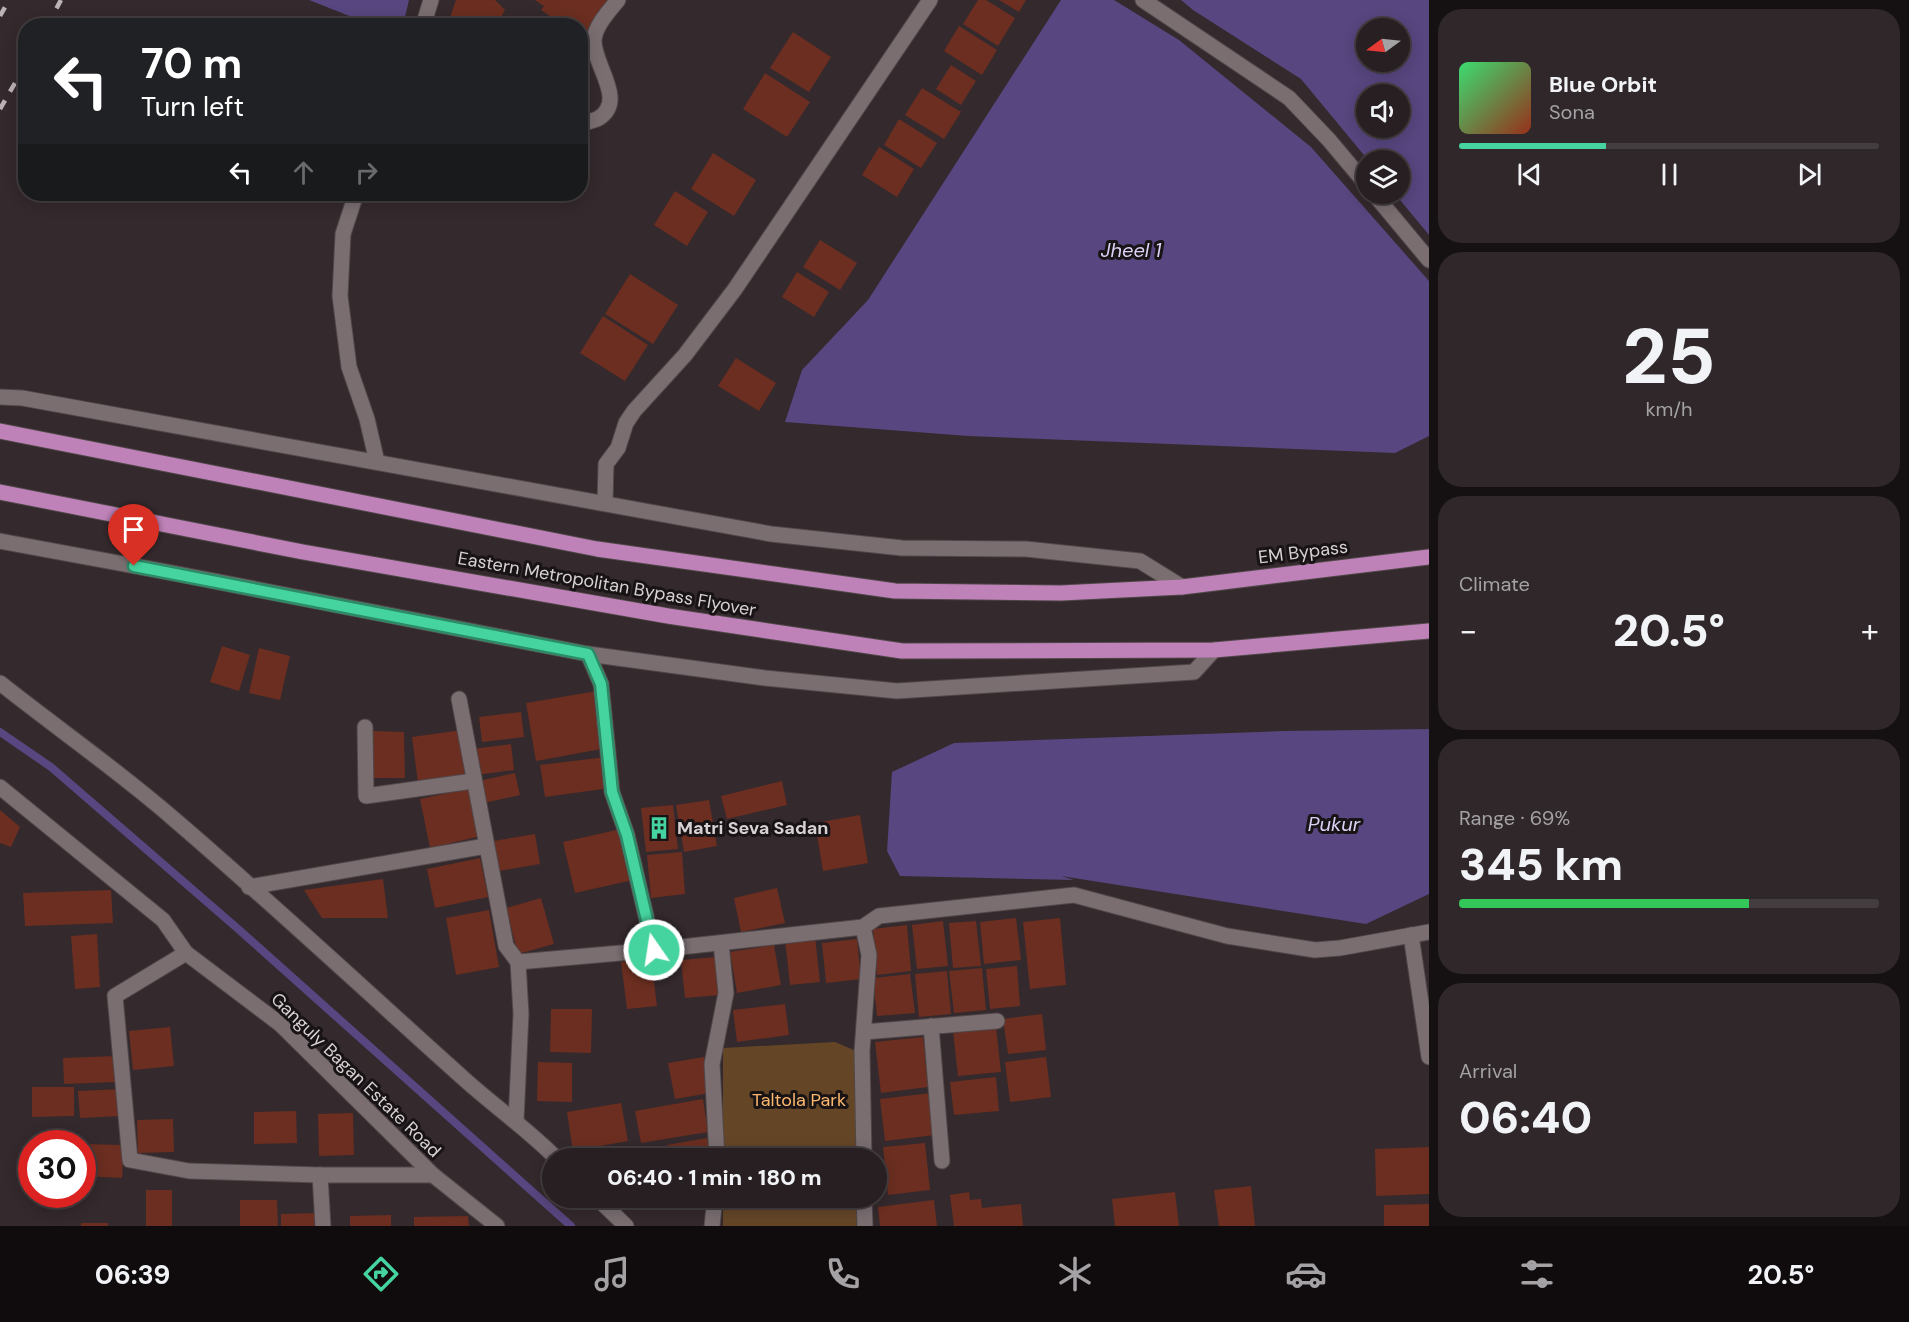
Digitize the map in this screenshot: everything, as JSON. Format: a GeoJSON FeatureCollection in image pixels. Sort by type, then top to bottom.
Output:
{"type":"FeatureCollection","features":[{"type":"Feature","properties":{"kind":"main road","name":"Eastern Metropolitan Bypass Flyover"},"geometry":{"type":"LineString","coordinates":[[0,431],[597,549],[895,591],[1061,593],[1182,587]]}},
{"type":"Feature","properties":{"kind":"main road","name":"Eastern Metropolitan Bypass Flyover"},"geometry":{"type":"LineString","coordinates":[[0,492],[303,552],[668,616],[902,651],[1214,650],[1429,631]]}},
{"type":"Feature","properties":{"kind":"main road","name":"EM Bypass"},"geometry":{"type":"LineString","coordinates":[[1182,587],[1429,556]]}},
{"type":"Feature","properties":{"kind":"street"},"geometry":{"type":"LineString","coordinates":[[425,18],[431,0]]}},
{"type":"Feature","properties":{"kind":"street"},"geometry":{"type":"LineString","coordinates":[[588,122],[598,119],[609,108],[610,90],[595,54],[594,38],[599,25],[618,0]]}},
{"type":"Feature","properties":{"kind":"street"},"geometry":{"type":"LineString","coordinates":[[605,503],[606,464],[618,447],[626,423],[634,411],[685,356],[735,289],[930,0]]}},
{"type":"Feature","properties":{"kind":"street"},"geometry":{"type":"LineString","coordinates":[[1143,0],[1289,98],[1356,172]]}},
{"type":"Feature","properties":{"kind":"street"},"geometry":{"type":"LineString","coordinates":[[354,201],[343,234],[340,296],[349,367],[367,419],[377,462]]}},
{"type":"Feature","properties":{"kind":"street"},"geometry":{"type":"LineString","coordinates":[[1382,204],[1429,260]]}},
{"type":"Feature","properties":{"kind":"street"},"geometry":{"type":"LineString","coordinates":[[0,397],[33,400],[771,534],[902,548],[1026,549],[1140,561],[1182,587]]}},
{"type":"Feature","properties":{"kind":"street"},"geometry":{"type":"LineString","coordinates":[[0,541],[588,654],[765,678],[897,691],[1194,672],[1214,650]]}},
{"type":"Feature","properties":{"kind":"street"},"geometry":{"type":"LineString","coordinates":[[588,654],[601,684],[612,792],[627,835],[654,950]]}},
{"type":"Feature","properties":{"kind":"street"},"geometry":{"type":"LineString","coordinates":[[0,683],[110,765],[176,820],[465,1080],[545,1148]]}},
{"type":"Feature","properties":{"kind":"street"},"geometry":{"type":"LineString","coordinates":[[459,699],[506,946],[518,962],[521,1014],[516,1121]]}},
{"type":"Feature","properties":{"kind":"street"},"geometry":{"type":"LineString","coordinates":[[365,727],[366,796],[473,781]]}},
{"type":"Feature","properties":{"kind":"street","name":"Ganguly Bagan Estate Road"},"geometry":{"type":"LineString","coordinates":[[0,787],[163,920],[186,953],[280,1024],[433,1175],[498,1226]]}},
{"type":"Feature","properties":{"kind":"street"},"geometry":{"type":"LineString","coordinates":[[249,886],[486,846]]}},
{"type":"Feature","properties":{"kind":"street"},"geometry":{"type":"LineString","coordinates":[[518,962],[863,927],[879,916],[1074,895],[1227,936],[1315,950],[1340,948],[1429,932]]}},
{"type":"Feature","properties":{"kind":"street"},"geometry":{"type":"LineString","coordinates":[[863,927],[869,955],[862,1051],[864,1148]]}},
{"type":"Feature","properties":{"kind":"street"},"geometry":{"type":"LineString","coordinates":[[1411,935],[1429,1057]]}},
{"type":"Feature","properties":{"kind":"street"},"geometry":{"type":"LineString","coordinates":[[716,1148],[712,1064],[726,993],[721,943]]}},
{"type":"Feature","properties":{"kind":"street"},"geometry":{"type":"LineString","coordinates":[[186,953],[116,996],[130,1160],[189,1171],[320,1175],[433,1175]]}},
{"type":"Feature","properties":{"kind":"street"},"geometry":{"type":"LineString","coordinates":[[864,1032],[997,1021]]}},
{"type":"Feature","properties":{"kind":"street"},"geometry":{"type":"LineString","coordinates":[[932,1026],[942,1161]]}},
{"type":"Feature","properties":{"kind":"street"},"geometry":{"type":"LineString","coordinates":[[320,1175],[323,1226]]}},
{"type":"Feature","properties":{"kind":"street"},"geometry":{"type":"LineString","coordinates":[[607,1208],[626,1226]]}},
{"type":"Feature","properties":{"kind":"street"},"geometry":{"type":"LineString","coordinates":[[712,1226],[714,1208]]}},
{"type":"Feature","properties":{"kind":"street"},"geometry":{"type":"LineString","coordinates":[[864,1208],[865,1226]]}},
{"type":"Feature","properties":{"kind":"green space","name":"Taltola Park"},"geometry":{"type":"Polygon","coordinates":[[[835,1042],[856,1051],[859,1148],[723,1148],[723,1048],[835,1042]]]}},
{"type":"Feature","properties":{"kind":"green space"},"geometry":{"type":"Polygon","coordinates":[[[723,1208],[861,1208],[862,1226],[723,1226],[723,1208]]]}},
{"type":"Feature","properties":{"kind":"water"},"geometry":{"type":"Polygon","coordinates":[[[309,0],[409,0],[405,18],[354,18],[309,0]]]}},
{"type":"Feature","properties":{"kind":"water","name":"Jheel 1"},"geometry":{"type":"Polygon","coordinates":[[[1061,0],[1114,0],[1179,40],[1311,147],[1356,198],[1356,204],[1361,204],[1429,281],[1429,436],[1395,453],[968,436],[785,422],[802,370],[868,300],[1061,0]]]}},
{"type":"Feature","properties":{"kind":"water"},"geometry":{"type":"Polygon","coordinates":[[[1181,0],[1429,0],[1429,235],[1403,204],[1410,204],[1410,150],[1360,150],[1301,79],[1181,0]]]}},
{"type":"Feature","properties":{"kind":"water","name":"Pukur"},"geometry":{"type":"Polygon","coordinates":[[[1429,729],[1429,894],[1366,924],[1061,876],[1074,880],[900,876],[887,851],[892,772],[954,743],[1284,731],[1429,729]]]}},
{"type":"Feature","properties":{"kind":"building"},"geometry":{"type":"Polygon","coordinates":[[[456,0],[495,0],[505,10],[500,18],[450,18],[456,0]]]}},
{"type":"Feature","properties":{"kind":"building"},"geometry":{"type":"Polygon","coordinates":[[[535,0],[608,0],[588,29],[588,18],[553,18],[541,10],[544,6],[535,0]]]}},
{"type":"Feature","properties":{"kind":"building"},"geometry":{"type":"Polygon","coordinates":[[[978,0],[986,0],[1015,18],[998,46],[963,24],[978,0]]]}},
{"type":"Feature","properties":{"kind":"building"},"geometry":{"type":"Polygon","coordinates":[[[999,0],[1026,0],[1019,12],[999,0]]]}},
{"type":"Feature","properties":{"kind":"building"},"geometry":{"type":"Polygon","coordinates":[[[959,26],[997,50],[982,75],[944,51],[959,26]]]}},
{"type":"Feature","properties":{"kind":"building"},"geometry":{"type":"Polygon","coordinates":[[[793,32],[831,57],[809,92],[770,68],[793,32]]]}},
{"type":"Feature","properties":{"kind":"building"},"geometry":{"type":"Polygon","coordinates":[[[951,65],[976,81],[961,105],[936,89],[951,65]]]}},
{"type":"Feature","properties":{"kind":"building"},"geometry":{"type":"Polygon","coordinates":[[[765,73],[810,102],[787,137],[743,109],[765,73]]]}},
{"type":"Feature","properties":{"kind":"building"},"geometry":{"type":"Polygon","coordinates":[[[922,88],[961,112],[944,139],[905,115],[922,88]]]}},
{"type":"Feature","properties":{"kind":"building"},"geometry":{"type":"Polygon","coordinates":[[[899,119],[937,143],[921,168],[884,145],[899,119]]]}},
{"type":"Feature","properties":{"kind":"building"},"geometry":{"type":"Polygon","coordinates":[[[879,147],[914,169],[897,197],[862,175],[879,147]]]}},
{"type":"Feature","properties":{"kind":"building"},"geometry":{"type":"Polygon","coordinates":[[[713,153],[756,180],[734,216],[691,189],[713,153]]]}},
{"type":"Feature","properties":{"kind":"building"},"geometry":{"type":"Polygon","coordinates":[[[675,191],[708,212],[687,246],[654,225],[675,191]]]}},
{"type":"Feature","properties":{"kind":"building"},"geometry":{"type":"Polygon","coordinates":[[[820,240],[857,263],[840,290],[803,267],[820,240]]]}},
{"type":"Feature","properties":{"kind":"building"},"geometry":{"type":"Polygon","coordinates":[[[797,272],[829,292],[814,317],[782,297],[797,272]]]}},
{"type":"Feature","properties":{"kind":"building"},"geometry":{"type":"Polygon","coordinates":[[[630,274],[678,305],[653,344],[605,314],[630,274]]]}},
{"type":"Feature","properties":{"kind":"building"},"geometry":{"type":"Polygon","coordinates":[[[603,316],[648,345],[625,381],[580,353],[603,316]]]}},
{"type":"Feature","properties":{"kind":"building"},"geometry":{"type":"Polygon","coordinates":[[[736,358],[776,383],[759,411],[718,386],[736,358]]]}},
{"type":"Feature","properties":{"kind":"building"},"geometry":{"type":"Polygon","coordinates":[[[222,646],[250,655],[239,691],[210,682],[222,646]]]}},
{"type":"Feature","properties":{"kind":"building"},"geometry":{"type":"Polygon","coordinates":[[[259,648],[290,656],[280,700],[249,693],[259,648]]]}},
{"type":"Feature","properties":{"kind":"building"},"geometry":{"type":"Polygon","coordinates":[[[597,691],[607,748],[536,761],[526,703],[597,691]]]}},
{"type":"Feature","properties":{"kind":"building"},"geometry":{"type":"Polygon","coordinates":[[[521,712],[524,737],[482,742],[479,717],[521,712]]]}},
{"type":"Feature","properties":{"kind":"building"},"geometry":{"type":"Polygon","coordinates":[[[462,730],[469,776],[418,783],[412,737],[462,730]]]}},
{"type":"Feature","properties":{"kind":"building"},"geometry":{"type":"Polygon","coordinates":[[[373,731],[404,732],[405,778],[373,778],[373,731]]]}},
{"type":"Feature","properties":{"kind":"building"},"geometry":{"type":"Polygon","coordinates":[[[511,744],[514,770],[476,775],[472,749],[511,744]]]}},
{"type":"Feature","properties":{"kind":"building"},"geometry":{"type":"Polygon","coordinates":[[[606,757],[610,788],[545,797],[540,765],[606,757]]]}},
{"type":"Feature","properties":{"kind":"building"},"geometry":{"type":"Polygon","coordinates":[[[515,773],[520,795],[484,803],[479,781],[515,773]]]}},
{"type":"Feature","properties":{"kind":"building"},"geometry":{"type":"Polygon","coordinates":[[[782,781],[787,805],[727,819],[721,796],[782,781]]]}},
{"type":"Feature","properties":{"kind":"building"},"geometry":{"type":"Polygon","coordinates":[[[471,788],[481,836],[430,848],[420,799],[471,788]]]}},
{"type":"Feature","properties":{"kind":"building"},"geometry":{"type":"Polygon","coordinates":[[[709,800],[717,846],[684,852],[676,805],[709,800]]]}},
{"type":"Feature","properties":{"kind":"building","name":"Matri Seva Sadan"},"geometry":{"type":"Polygon","coordinates":[[[673,805],[678,849],[646,852],[641,808],[673,805]]]}},
{"type":"Feature","properties":{"kind":"building"},"geometry":{"type":"Polygon","coordinates":[[[0,810],[20,827],[11,847],[0,843],[0,810]]]}},
{"type":"Feature","properties":{"kind":"building"},"geometry":{"type":"Polygon","coordinates":[[[860,815],[868,863],[823,871],[815,823],[860,815]]]}},
{"type":"Feature","properties":{"kind":"building"},"geometry":{"type":"Polygon","coordinates":[[[621,829],[633,880],[575,893],[563,842],[621,829]]]}},
{"type":"Feature","properties":{"kind":"building"},"geometry":{"type":"Polygon","coordinates":[[[535,834],[540,864],[499,871],[494,841],[535,834]]]}},
{"type":"Feature","properties":{"kind":"building"},"geometry":{"type":"Polygon","coordinates":[[[682,852],[685,894],[651,898],[647,855],[682,852]]]}},
{"type":"Feature","properties":{"kind":"building"},"geometry":{"type":"Polygon","coordinates":[[[480,858],[488,897],[435,908],[427,869],[480,858]]]}},
{"type":"Feature","properties":{"kind":"building"},"geometry":{"type":"Polygon","coordinates":[[[383,879],[388,918],[322,918],[304,890],[383,879]]]}},
{"type":"Feature","properties":{"kind":"building"},"geometry":{"type":"Polygon","coordinates":[[[777,888],[785,923],[741,932],[734,898],[777,888]]]}},
{"type":"Feature","properties":{"kind":"building"},"geometry":{"type":"Polygon","coordinates":[[[111,890],[113,923],[25,926],[23,893],[111,890]]]}},
{"type":"Feature","properties":{"kind":"building"},"geometry":{"type":"Polygon","coordinates":[[[541,898],[554,944],[518,954],[506,908],[541,898]]]}},
{"type":"Feature","properties":{"kind":"building"},"geometry":{"type":"Polygon","coordinates":[[[489,910],[499,967],[456,975],[446,918],[489,910]]]}},
{"type":"Feature","properties":{"kind":"building"},"geometry":{"type":"Polygon","coordinates":[[[1016,918],[1021,960],[984,964],[980,922],[1016,918]]]}},
{"type":"Feature","properties":{"kind":"building"},"geometry":{"type":"Polygon","coordinates":[[[1060,918],[1066,985],[1030,989],[1023,922],[1060,918]]]}},
{"type":"Feature","properties":{"kind":"building"},"geometry":{"type":"Polygon","coordinates":[[[943,921],[948,966],[917,969],[912,925],[943,921]]]}},
{"type":"Feature","properties":{"kind":"building"},"geometry":{"type":"Polygon","coordinates":[[[976,921],[981,966],[953,968],[949,923],[976,921]]]}},
{"type":"Feature","properties":{"kind":"building"},"geometry":{"type":"Polygon","coordinates":[[[907,925],[911,971],[877,975],[873,929],[907,925]]]}},
{"type":"Feature","properties":{"kind":"building"},"geometry":{"type":"Polygon","coordinates":[[[97,934],[100,987],[75,989],[71,936],[97,934]]]}},
{"type":"Feature","properties":{"kind":"building"},"geometry":{"type":"Polygon","coordinates":[[[815,936],[820,982],[790,985],[785,939],[815,936]]]}},
{"type":"Feature","properties":{"kind":"building"},"geometry":{"type":"Polygon","coordinates":[[[857,939],[861,979],[826,983],[822,943],[857,939]]]}},
{"type":"Feature","properties":{"kind":"building"},"geometry":{"type":"Polygon","coordinates":[[[774,945],[781,985],[737,993],[730,952],[774,945]]]}},
{"type":"Feature","properties":{"kind":"building"},"geometry":{"type":"Polygon","coordinates":[[[716,957],[720,995],[685,998],[681,960],[716,957]]]}},
{"type":"Feature","properties":{"kind":"building"},"geometry":{"type":"Polygon","coordinates":[[[651,958],[657,1006],[627,1009],[621,962],[651,958]]]}},
{"type":"Feature","properties":{"kind":"building"},"geometry":{"type":"Polygon","coordinates":[[[1017,966],[1020,1006],[990,1009],[986,969],[1017,966]]]}},
{"type":"Feature","properties":{"kind":"building"},"geometry":{"type":"Polygon","coordinates":[[[982,968],[986,1010],[954,1013],[949,971],[982,968]]]}},
{"type":"Feature","properties":{"kind":"building"},"geometry":{"type":"Polygon","coordinates":[[[947,971],[951,1014],[919,1017],[915,974],[947,971]]]}},
{"type":"Feature","properties":{"kind":"building"},"geometry":{"type":"Polygon","coordinates":[[[910,974],[915,1013],[877,1016],[873,978],[910,974]]]}},
{"type":"Feature","properties":{"kind":"building"},"geometry":{"type":"Polygon","coordinates":[[[785,1004],[789,1035],[737,1042],[733,1010],[785,1004]]]}},
{"type":"Feature","properties":{"kind":"building"},"geometry":{"type":"Polygon","coordinates":[[[551,1009],[592,1009],[591,1053],[550,1052],[551,1009]]]}},
{"type":"Feature","properties":{"kind":"building"},"geometry":{"type":"Polygon","coordinates":[[[1042,1014],[1046,1050],[1008,1054],[1003,1019],[1042,1014]]]}},
{"type":"Feature","properties":{"kind":"building"},"geometry":{"type":"Polygon","coordinates":[[[170,1027],[174,1066],[133,1070],[129,1031],[170,1027]]]}},
{"type":"Feature","properties":{"kind":"building"},"geometry":{"type":"Polygon","coordinates":[[[996,1027],[1001,1072],[958,1076],[953,1031],[996,1027]]]}},
{"type":"Feature","properties":{"kind":"building"},"geometry":{"type":"Polygon","coordinates":[[[923,1037],[928,1087],[881,1093],[875,1042],[923,1037]]]}},
{"type":"Feature","properties":{"kind":"building"},"geometry":{"type":"Polygon","coordinates":[[[116,1056],[117,1082],[64,1084],[63,1058],[116,1056]]]}},
{"type":"Feature","properties":{"kind":"building"},"geometry":{"type":"Polygon","coordinates":[[[704,1057],[710,1093],[675,1099],[668,1063],[704,1057]]]}},
{"type":"Feature","properties":{"kind":"building"},"geometry":{"type":"Polygon","coordinates":[[[1046,1057],[1051,1097],[1010,1102],[1005,1062],[1046,1057]]]}},
{"type":"Feature","properties":{"kind":"building"},"geometry":{"type":"Polygon","coordinates":[[[538,1062],[572,1063],[572,1102],[537,1101],[538,1062]]]}},
{"type":"Feature","properties":{"kind":"building"},"geometry":{"type":"Polygon","coordinates":[[[996,1077],[999,1111],[954,1115],[950,1082],[996,1077]]]}},
{"type":"Feature","properties":{"kind":"building"},"geometry":{"type":"Polygon","coordinates":[[[32,1087],[74,1087],[74,1116],[32,1117],[32,1087]]]}},
{"type":"Feature","properties":{"kind":"building"},"geometry":{"type":"Polygon","coordinates":[[[121,1089],[122,1116],[80,1118],[78,1091],[121,1089]]]}},
{"type":"Feature","properties":{"kind":"building"},"geometry":{"type":"Polygon","coordinates":[[[931,1093],[935,1135],[885,1141],[880,1099],[931,1093]]]}},
{"type":"Feature","properties":{"kind":"building"},"geometry":{"type":"Polygon","coordinates":[[[703,1099],[708,1132],[641,1143],[635,1111],[703,1099]]]}},
{"type":"Feature","properties":{"kind":"building"},"geometry":{"type":"Polygon","coordinates":[[[621,1103],[628,1141],[590,1148],[573,1148],[567,1112],[621,1103]]]}},
{"type":"Feature","properties":{"kind":"building"},"geometry":{"type":"Polygon","coordinates":[[[296,1111],[297,1143],[254,1144],[254,1112],[296,1111]]]}},
{"type":"Feature","properties":{"kind":"building"},"geometry":{"type":"Polygon","coordinates":[[[353,1113],[354,1155],[319,1156],[318,1114],[353,1113]]]}},
{"type":"Feature","properties":{"kind":"building"},"geometry":{"type":"Polygon","coordinates":[[[173,1119],[174,1152],[138,1153],[137,1120],[173,1119]]]}},
{"type":"Feature","properties":{"kind":"building"},"geometry":{"type":"Polygon","coordinates":[[[707,1138],[708,1148],[668,1148],[667,1145],[707,1138]]]}},
{"type":"Feature","properties":{"kind":"building"},"geometry":{"type":"Polygon","coordinates":[[[925,1143],[930,1190],[888,1195],[887,1148],[883,1147],[925,1143]]]}},
{"type":"Feature","properties":{"kind":"building"},"geometry":{"type":"Polygon","coordinates":[[[96,1144],[124,1145],[122,1178],[96,1177],[96,1144]]]}},
{"type":"Feature","properties":{"kind":"building"},"geometry":{"type":"Polygon","coordinates":[[[1429,1147],[1429,1194],[1376,1196],[1375,1149],[1429,1147]]]}},
{"type":"Feature","properties":{"kind":"building"},"geometry":{"type":"Polygon","coordinates":[[[1251,1186],[1255,1226],[1219,1226],[1214,1190],[1251,1186]]]}},
{"type":"Feature","properties":{"kind":"building"},"geometry":{"type":"Polygon","coordinates":[[[146,1190],[172,1190],[172,1226],[146,1226],[146,1190]]]}},
{"type":"Feature","properties":{"kind":"building"},"geometry":{"type":"Polygon","coordinates":[[[969,1192],[970,1200],[981,1199],[982,1208],[1021,1204],[1023,1226],[954,1226],[950,1195],[969,1192]]]}},
{"type":"Feature","properties":{"kind":"building"},"geometry":{"type":"Polygon","coordinates":[[[1175,1192],[1179,1226],[1115,1226],[1112,1199],[1175,1192]]]}},
{"type":"Feature","properties":{"kind":"building"},"geometry":{"type":"Polygon","coordinates":[[[240,1200],[277,1200],[278,1226],[240,1226],[240,1200]]]}},
{"type":"Feature","properties":{"kind":"building"},"geometry":{"type":"Polygon","coordinates":[[[934,1200],[937,1226],[880,1226],[878,1208],[887,1208],[887,1206],[934,1200]]]}},
{"type":"Feature","properties":{"kind":"building"},"geometry":{"type":"Polygon","coordinates":[[[1429,1204],[1429,1226],[1384,1226],[1384,1205],[1429,1204]]]}},
{"type":"Feature","properties":{"kind":"building"},"geometry":{"type":"Polygon","coordinates":[[[315,1213],[315,1226],[281,1226],[281,1214],[315,1213]]]}},
{"type":"Feature","properties":{"kind":"building"},"geometry":{"type":"Polygon","coordinates":[[[391,1215],[391,1226],[350,1226],[350,1216],[391,1215]]]}},
{"type":"Feature","properties":{"kind":"building"},"geometry":{"type":"Polygon","coordinates":[[[468,1216],[469,1226],[414,1226],[414,1217],[468,1216]]]}},
{"type":"Feature","properties":{"kind":"building"},"geometry":{"type":"Polygon","coordinates":[[[81,1223],[108,1223],[108,1226],[81,1226],[81,1223]]]}},
{"type":"Feature","properties":{"kind":"waterway"},"geometry":{"type":"LineString","coordinates":[[0,732],[51,767],[237,928],[571,1226]]}},
{"type":"Feature","properties":{"kind":"railway"},"geometry":{"type":"LineString","coordinates":[[0,16],[9,0]]}},
{"type":"Feature","properties":{"kind":"railway"},"geometry":{"type":"LineString","coordinates":[[51,18],[61,0]]}},
{"type":"Feature","properties":{"kind":"railway"},"geometry":{"type":"LineString","coordinates":[[0,109],[18,78]]}},
{"type":"Feature","properties":{"kind":"place","name":"Matri Seva Sadan"},"geometry":{"type":"Point","coordinates":[659,828]}},
{"type":"Feature","properties":{"kind":"route"},"geometry":{"type":"LineString","coordinates":[[134,566],[588,654],[601,684],[612,792],[627,835],[654,950]]}}]}
